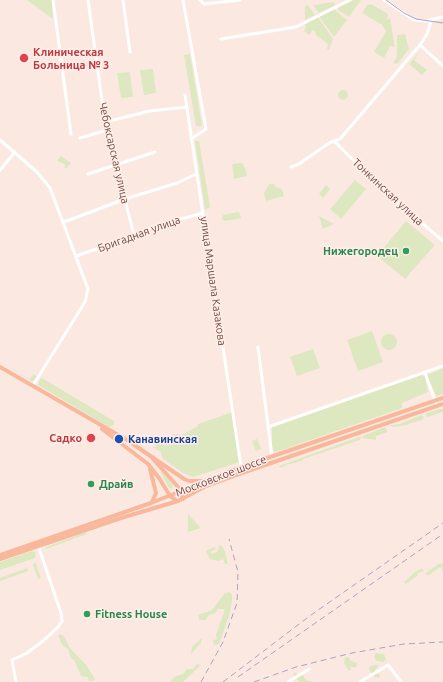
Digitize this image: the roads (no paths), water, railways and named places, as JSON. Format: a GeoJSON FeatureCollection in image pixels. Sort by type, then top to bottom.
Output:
{"type":"FeatureCollection","features":[{"type":"Feature","properties":{"kind":"main road"},"geometry":{"type":"LineString","coordinates":[[0,367],[99,426],[112,432],[184,479],[195,482],[204,481]]}},
{"type":"Feature","properties":{"kind":"main road","name":"Московское шоссе"},"geometry":{"type":"LineString","coordinates":[[0,559],[170,496],[204,481],[242,467],[443,398]]}},
{"type":"Feature","properties":{"kind":"main road","name":"Московское шоссе"},"geometry":{"type":"LineString","coordinates":[[0,555],[178,501],[206,486],[443,404]]}},
{"type":"Feature","properties":{"kind":"main road"},"geometry":{"type":"LineString","coordinates":[[99,426],[149,466],[160,478],[170,496],[178,501]]}},
{"type":"Feature","properties":{"kind":"main road"},"geometry":{"type":"LineString","coordinates":[[151,457],[182,491],[183,499]]}},
{"type":"Feature","properties":{"kind":"main road"},"geometry":{"type":"LineString","coordinates":[[149,466],[156,493],[151,503]]}},
{"type":"Feature","properties":{"kind":"street"},"geometry":{"type":"LineString","coordinates":[[53,0],[71,134]]}},
{"type":"Feature","properties":{"kind":"street","name":"Чебоксарская улица"},"geometry":{"type":"LineString","coordinates":[[88,0],[105,122],[134,235]]}},
{"type":"Feature","properties":{"kind":"street"},"geometry":{"type":"LineString","coordinates":[[123,0],[130,52]]}},
{"type":"Feature","properties":{"kind":"street"},"geometry":{"type":"LineString","coordinates":[[183,0],[206,129],[191,139]]}},
{"type":"Feature","properties":{"kind":"street"},"geometry":{"type":"LineString","coordinates":[[200,0],[204,4],[240,0]]}},
{"type":"Feature","properties":{"kind":"street"},"geometry":{"type":"LineString","coordinates":[[221,39],[296,27],[350,0]]}},
{"type":"Feature","properties":{"kind":"street"},"geometry":{"type":"LineString","coordinates":[[384,0],[414,20],[431,21],[443,17]]}},
{"type":"Feature","properties":{"kind":"street"},"geometry":{"type":"LineString","coordinates":[[291,167],[298,164],[329,143],[335,142],[420,45],[427,34],[431,21]]}},
{"type":"Feature","properties":{"kind":"street"},"geometry":{"type":"LineString","coordinates":[[420,45],[443,66]]}},
{"type":"Feature","properties":{"kind":"street","name":"улица Маршала Казакова"},"geometry":{"type":"LineString","coordinates":[[185,95],[242,467]]}},
{"type":"Feature","properties":{"kind":"street"},"geometry":{"type":"LineString","coordinates":[[105,122],[150,112],[187,107]]}},
{"type":"Feature","properties":{"kind":"street"},"geometry":{"type":"LineString","coordinates":[[80,138],[107,130]]}},
{"type":"Feature","properties":{"kind":"street"},"geometry":{"type":"LineString","coordinates":[[0,140],[37,172],[50,188],[86,281],[87,297],[32,386]]}},
{"type":"Feature","properties":{"kind":"street","name":"Тонкинская улица"},"geometry":{"type":"LineString","coordinates":[[335,142],[390,196],[443,241]]}},
{"type":"Feature","properties":{"kind":"street"},"geometry":{"type":"LineString","coordinates":[[0,170],[15,152]]}},
{"type":"Feature","properties":{"kind":"street"},"geometry":{"type":"LineString","coordinates":[[88,174],[116,163],[154,152]]}},
{"type":"Feature","properties":{"kind":"street"},"geometry":{"type":"LineString","coordinates":[[64,222],[125,199],[176,183],[196,174]]}},
{"type":"Feature","properties":{"kind":"street","name":"Бригадная улица"},"geometry":{"type":"LineString","coordinates":[[76,256],[168,222],[203,213]]}},
{"type":"Feature","properties":{"kind":"street"},"geometry":{"type":"LineString","coordinates":[[258,347],[272,457]]}},
{"type":"Feature","properties":{"kind":"street"},"geometry":{"type":"LineString","coordinates":[[268,427],[443,366]]}},
{"type":"Feature","properties":{"kind":"street"},"geometry":{"type":"LineString","coordinates":[[425,373],[437,406]]}},
{"type":"Feature","properties":{"kind":"street"},"geometry":{"type":"LineString","coordinates":[[16,682],[12,660],[27,653],[43,641],[58,627],[62,621],[61,613],[38,544]]}},
{"type":"Feature","properties":{"kind":"street"},"geometry":{"type":"LineString","coordinates":[[360,682],[388,665],[401,682]]}},
{"type":"Feature","properties":{"kind":"street"},"geometry":{"type":"LineString","coordinates":[[288,682],[309,669]]}},
{"type":"Feature","properties":{"kind":"tram line"},"geometry":{"type":"LineString","coordinates":[[386,0],[404,13],[416,19],[443,23]]}},
{"type":"Feature","properties":{"kind":"railway"},"geometry":{"type":"LineString","coordinates":[[223,682],[311,615],[443,523]]}},
{"type":"Feature","properties":{"kind":"railway"},"geometry":{"type":"LineString","coordinates":[[238,677],[443,534]]}},
{"type":"Feature","properties":{"kind":"railway"},"geometry":{"type":"LineString","coordinates":[[201,682],[223,642],[237,603],[238,572],[229,539]]}},
{"type":"Feature","properties":{"kind":"railway"},"geometry":{"type":"LineString","coordinates":[[254,682],[296,667],[352,653],[404,644],[443,642]]}},
{"type":"Feature","properties":{"kind":"place","name":"Клиническая Больница № 3"},"geometry":{"type":"Point","coordinates":[24,58]}},
{"type":"Feature","properties":{"kind":"place","name":"Нижегородец"},"geometry":{"type":"Point","coordinates":[406,251]}},
{"type":"Feature","properties":{"kind":"place","name":"Садко"},"geometry":{"type":"Point","coordinates":[91,438]}},
{"type":"Feature","properties":{"kind":"place","name":"Канавинская"},"geometry":{"type":"Point","coordinates":[119,439]}},
{"type":"Feature","properties":{"kind":"place","name":"Драйв"},"geometry":{"type":"Point","coordinates":[91,484]}},
{"type":"Feature","properties":{"kind":"place","name":"Fitness House"},"geometry":{"type":"Point","coordinates":[87,614]}}]}
